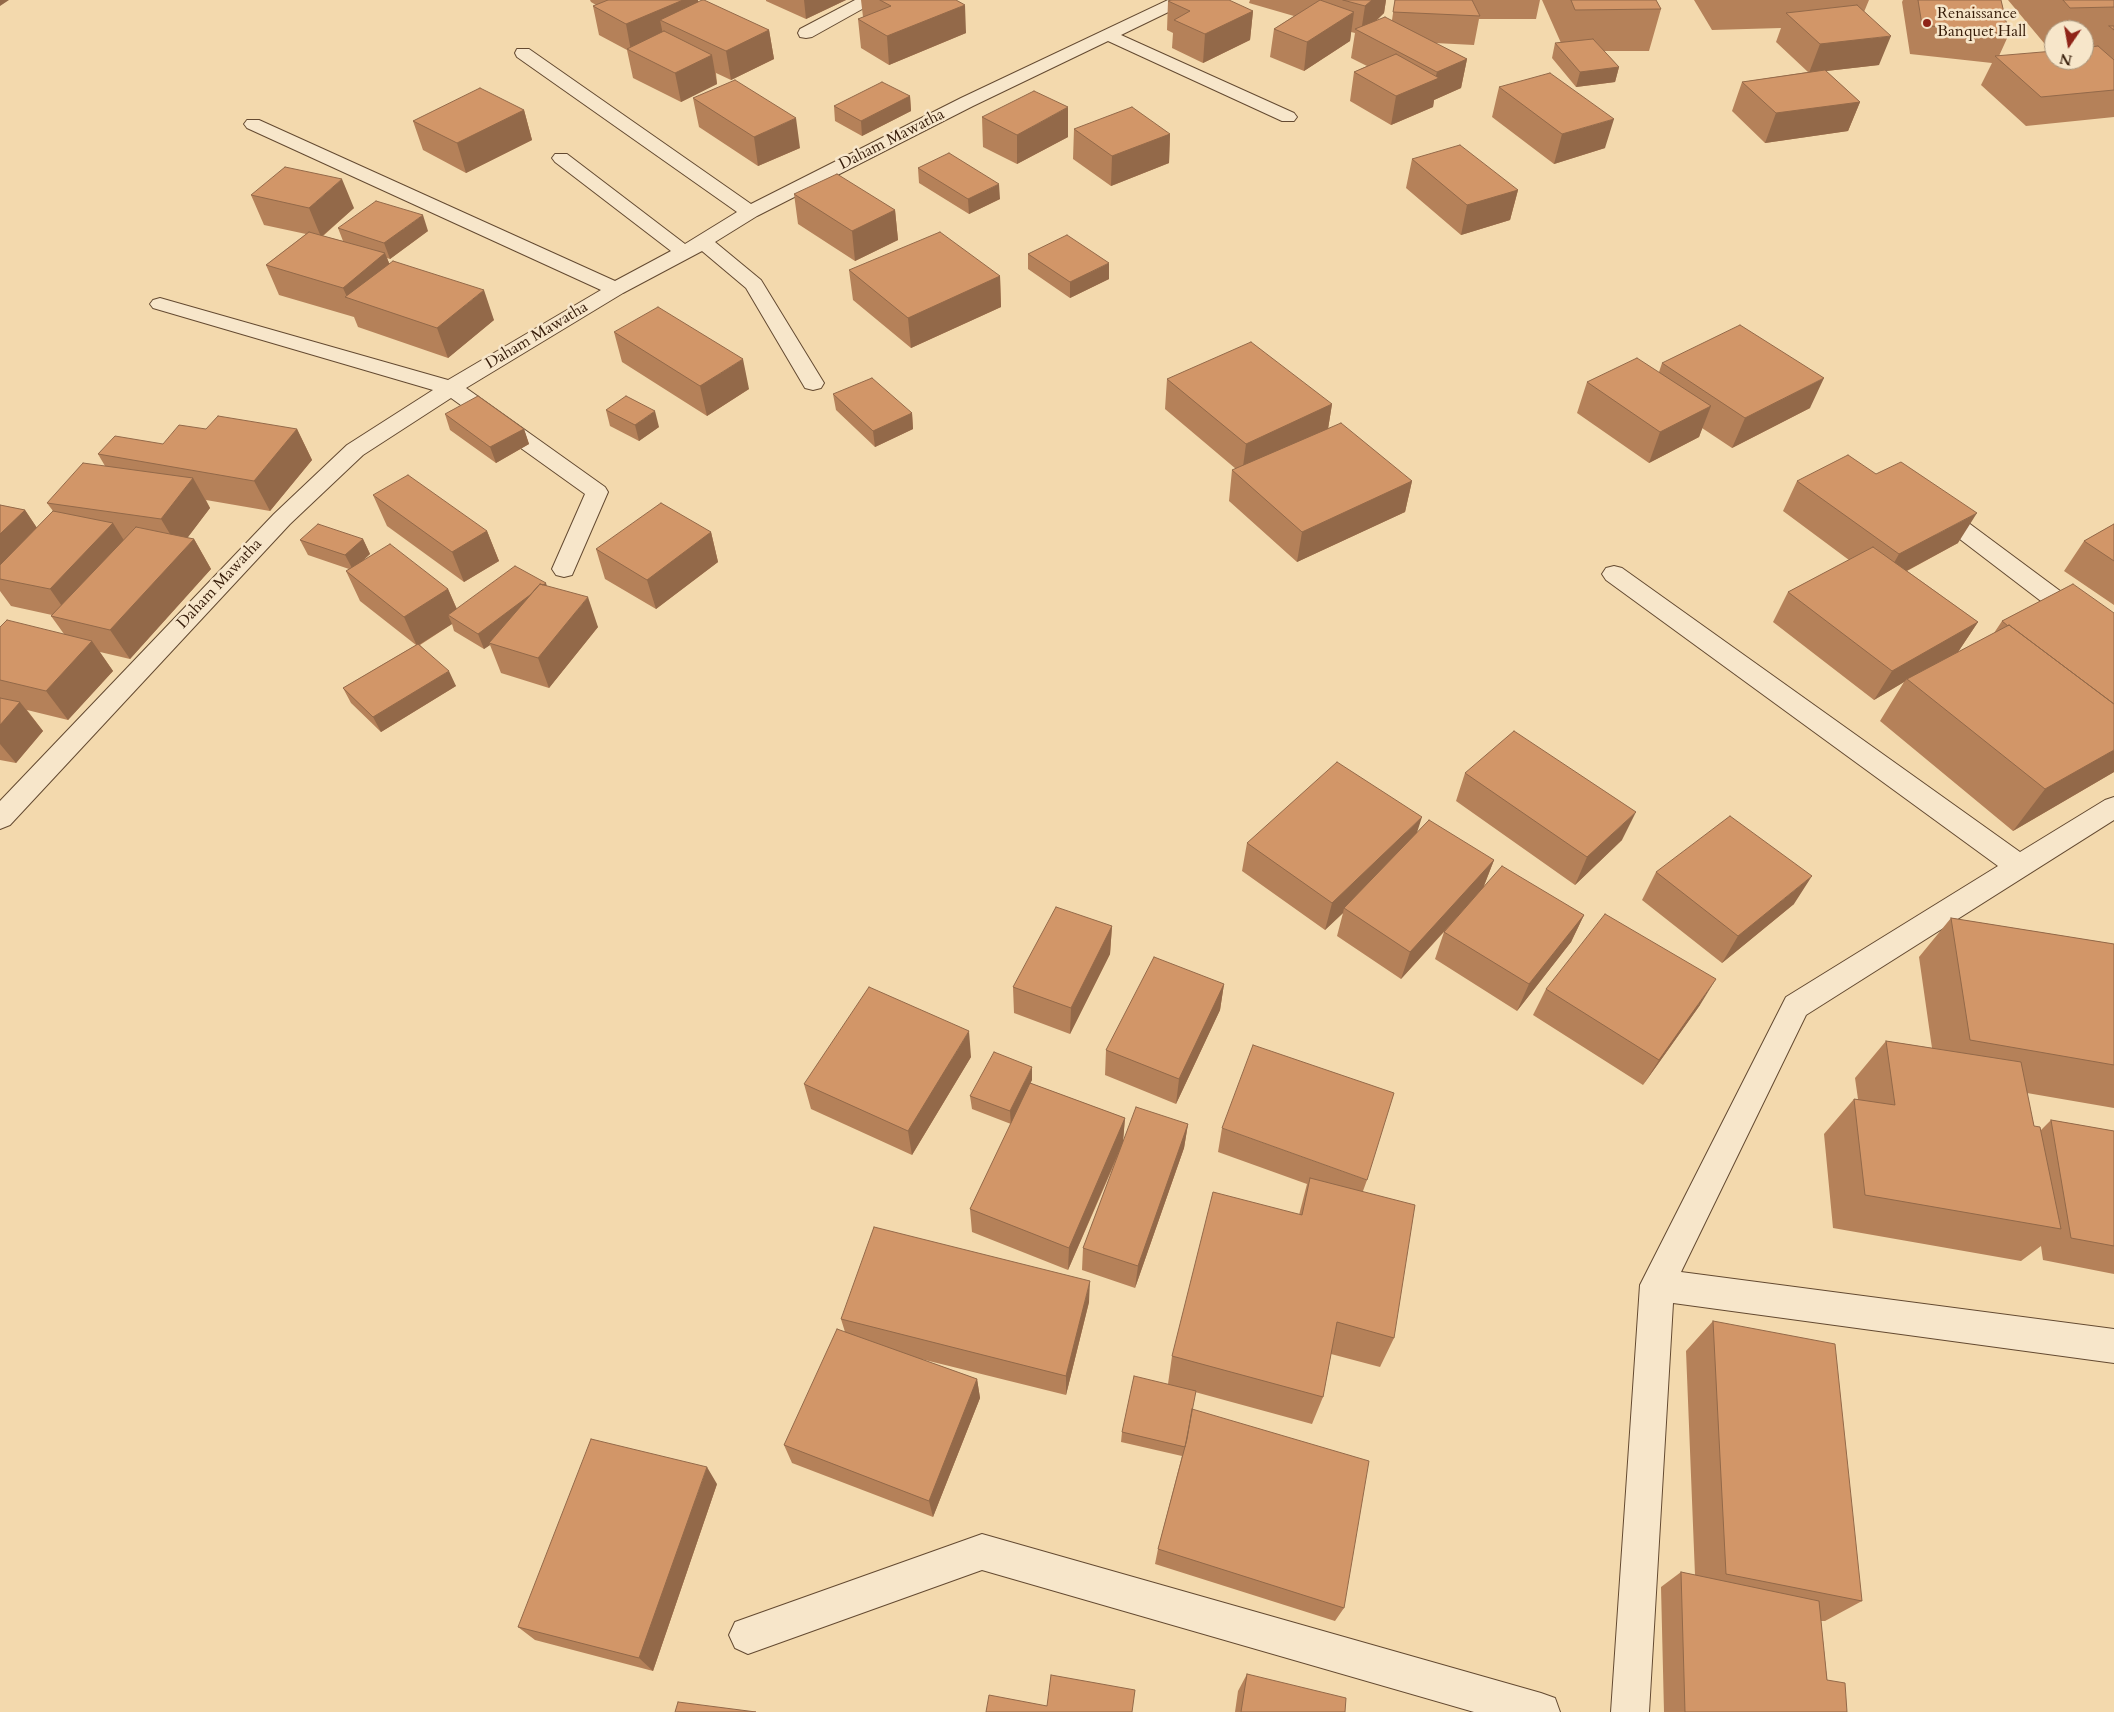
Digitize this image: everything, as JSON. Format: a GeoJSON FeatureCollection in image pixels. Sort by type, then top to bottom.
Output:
{"type":"FeatureCollection","features":[{"type":"Feature","properties":{"kind":"street"},"geometry":{"type":"LineString","coordinates":[[806,33],[867,0]]}},
{"type":"Feature","properties":{"kind":"street","name":"Daham Mawatha"},"geometry":{"type":"LineString","coordinates":[[0,818],[282,519],[354,450],[451,388],[616,289],[693,247],[750,212],[967,102],[1181,0]]}},
{"type":"Feature","properties":{"kind":"street"},"geometry":{"type":"LineString","coordinates":[[1108,35],[1288,117]]}},
{"type":"Feature","properties":{"kind":"street"},"geometry":{"type":"LineString","coordinates":[[523,53],[750,212]]}},
{"type":"Feature","properties":{"kind":"street"},"geometry":{"type":"LineString","coordinates":[[253,124],[616,289]]}},
{"type":"Feature","properties":{"kind":"street"},"geometry":{"type":"LineString","coordinates":[[561,158],[693,247],[754,284],[813,383]]}},
{"type":"Feature","properties":{"kind":"street"},"geometry":{"type":"LineString","coordinates":[[160,304],[451,388],[597,492],[564,569]]}},
{"type":"Feature","properties":{"kind":"street"},"geometry":{"type":"LineString","coordinates":[[1919,497],[2114,644]]}},
{"type":"Feature","properties":{"kind":"street"},"geometry":{"type":"LineString","coordinates":[[1614,574],[2020,867]]}},
{"type":"Feature","properties":{"kind":"street"},"geometry":{"type":"LineString","coordinates":[[1630,1712],[1657,1285],[1796,1006],[2020,867],[2114,806]]}},
{"type":"Feature","properties":{"kind":"street"},"geometry":{"type":"LineString","coordinates":[[1657,1285],[2114,1346]]}},
{"type":"Feature","properties":{"kind":"street"},"geometry":{"type":"LineString","coordinates":[[748,1635],[982,1552],[1541,1712]]}},
{"type":"Feature","properties":{"kind":"building"},"geometry":{"type":"Polygon","coordinates":[[[608,0],[683,0],[626,24],[593,6],[608,0]]]}},
{"type":"Feature","properties":{"kind":"building"},"geometry":{"type":"Polygon","coordinates":[[[702,0],[769,30],[726,51],[660,20],[702,0]]]}},
{"type":"Feature","properties":{"kind":"building"},"geometry":{"type":"Polygon","coordinates":[[[880,0],[956,0],[965,5],[887,36],[858,19],[891,6],[880,0]]]}},
{"type":"Feature","properties":{"kind":"building"},"geometry":{"type":"Polygon","coordinates":[[[1229,0],[1253,11],[1205,34],[1174,20],[1190,11],[1168,1],[1229,0]]]}},
{"type":"Feature","properties":{"kind":"building"},"geometry":{"type":"Polygon","coordinates":[[[1320,0],[1354,12],[1307,42],[1274,29],[1320,0]]]}},
{"type":"Feature","properties":{"kind":"building"},"geometry":{"type":"Polygon","coordinates":[[[1343,0],[1372,0],[1365,6],[1343,0]]]}},
{"type":"Feature","properties":{"kind":"building"},"geometry":{"type":"Polygon","coordinates":[[[1395,0],[1472,0],[1480,16],[1393,12],[1395,0]]]}},
{"type":"Feature","properties":{"kind":"building"},"geometry":{"type":"Polygon","coordinates":[[[1571,0],[1656,0],[1661,9],[1575,10],[1571,0]]]}},
{"type":"Feature","properties":{"kind":"building"},"geometry":{"type":"Polygon","coordinates":[[[1918,0],[2001,0],[2009,34],[1922,25],[1918,0]]]}},
{"type":"Feature","properties":{"kind":"building"},"geometry":{"type":"Polygon","coordinates":[[[2063,0],[2114,0],[2114,7],[2070,8],[2063,0]]]}},
{"type":"Feature","properties":{"kind":"building"},"geometry":{"type":"Polygon","coordinates":[[[1857,5],[1891,36],[1820,44],[1786,13],[1857,5]]]}},
{"type":"Feature","properties":{"kind":"building"},"geometry":{"type":"Polygon","coordinates":[[[1385,17],[1467,59],[1437,72],[1355,29],[1385,17]]]}},
{"type":"Feature","properties":{"kind":"building"},"geometry":{"type":"Polygon","coordinates":[[[664,31],[712,55],[675,73],[627,49],[664,31]]]}},
{"type":"Feature","properties":{"kind":"building"},"geometry":{"type":"Polygon","coordinates":[[[1593,39],[1619,67],[1580,72],[1555,43],[1593,39]]]}},
{"type":"Feature","properties":{"kind":"building"},"geometry":{"type":"Polygon","coordinates":[[[2098,46],[2114,60],[2114,90],[2041,97],[1995,56],[2044,52],[2044,70],[2094,70],[2094,47],[2098,46]]]}},
{"type":"Feature","properties":{"kind":"building"},"geometry":{"type":"Polygon","coordinates":[[[1396,54],[1439,78],[1396,96],[1354,72],[1396,54]]]}},
{"type":"Feature","properties":{"kind":"building"},"geometry":{"type":"Polygon","coordinates":[[[1825,70],[1860,102],[1776,113],[1742,82],[1825,70]]]}},
{"type":"Feature","properties":{"kind":"building"},"geometry":{"type":"Polygon","coordinates":[[[1550,73],[1614,119],[1562,134],[1499,87],[1550,73]]]}},
{"type":"Feature","properties":{"kind":"building"},"geometry":{"type":"Polygon","coordinates":[[[735,80],[796,118],[754,137],[693,98],[735,80]]]}},
{"type":"Feature","properties":{"kind":"building"},"geometry":{"type":"Polygon","coordinates":[[[882,82],[910,96],[861,121],[834,106],[882,82]]]}},
{"type":"Feature","properties":{"kind":"building"},"geometry":{"type":"Polygon","coordinates":[[[480,88],[524,110],[457,143],[413,121],[480,88]]]}},
{"type":"Feature","properties":{"kind":"building"},"geometry":{"type":"Polygon","coordinates":[[[1034,91],[1068,107],[1017,135],[982,117],[1034,91]]]}},
{"type":"Feature","properties":{"kind":"building"},"geometry":{"type":"Polygon","coordinates":[[[1132,107],[1170,134],[1112,156],[1074,129],[1132,107]]]}},
{"type":"Feature","properties":{"kind":"building"},"geometry":{"type":"Polygon","coordinates":[[[1460,145],[1518,190],[1467,205],[1412,159],[1460,145]]]}},
{"type":"Feature","properties":{"kind":"building"},"geometry":{"type":"Polygon","coordinates":[[[949,153],[999,184],[968,199],[918,168],[949,153]]]}},
{"type":"Feature","properties":{"kind":"building"},"geometry":{"type":"Polygon","coordinates":[[[285,167],[342,179],[309,208],[251,195],[285,167]]]}},
{"type":"Feature","properties":{"kind":"building"},"geometry":{"type":"Polygon","coordinates":[[[837,174],[895,210],[852,231],[794,194],[837,174]]]}},
{"type":"Feature","properties":{"kind":"building"},"geometry":{"type":"Polygon","coordinates":[[[376,201],[423,215],[384,243],[338,228],[376,201]]]}},
{"type":"Feature","properties":{"kind":"building"},"geometry":{"type":"Polygon","coordinates":[[[309,232],[385,253],[343,288],[266,265],[309,232]]]}},
{"type":"Feature","properties":{"kind":"building"},"geometry":{"type":"Polygon","coordinates":[[[940,232],[1000,276],[908,318],[849,270],[940,232]]]}},
{"type":"Feature","properties":{"kind":"building"},"geometry":{"type":"Polygon","coordinates":[[[1067,235],[1109,263],[1070,282],[1028,254],[1067,235]]]}},
{"type":"Feature","properties":{"kind":"building"},"geometry":{"type":"Polygon","coordinates":[[[393,261],[484,290],[437,328],[345,297],[393,261]]]}},
{"type":"Feature","properties":{"kind":"building"},"geometry":{"type":"Polygon","coordinates":[[[658,307],[743,359],[700,386],[614,332],[658,307]]]}},
{"type":"Feature","properties":{"kind":"building"},"geometry":{"type":"Polygon","coordinates":[[[1740,325],[1824,378],[1745,418],[1662,363],[1740,325]]]}},
{"type":"Feature","properties":{"kind":"building"},"geometry":{"type":"Polygon","coordinates":[[[1251,342],[1332,404],[1246,444],[1167,379],[1251,342]]]}},
{"type":"Feature","properties":{"kind":"building"},"geometry":{"type":"Polygon","coordinates":[[[1637,358],[1711,406],[1660,432],[1587,382],[1637,358]]]}},
{"type":"Feature","properties":{"kind":"building"},"geometry":{"type":"Polygon","coordinates":[[[872,378],[912,413],[873,431],[833,394],[872,378]]]}},
{"type":"Feature","properties":{"kind":"building"},"geometry":{"type":"Polygon","coordinates":[[[478,396],[524,429],[490,447],[445,414],[478,396]]]}},
{"type":"Feature","properties":{"kind":"building"},"geometry":{"type":"Polygon","coordinates":[[[626,396],[655,411],[635,425],[606,410],[626,396]]]}},
{"type":"Feature","properties":{"kind":"building"},"geometry":{"type":"Polygon","coordinates":[[[218,416],[297,429],[254,481],[98,454],[115,436],[163,444],[179,425],[206,429],[218,416]]]}},
{"type":"Feature","properties":{"kind":"building"},"geometry":{"type":"Polygon","coordinates":[[[1341,423],[1412,481],[1302,532],[1232,470],[1341,423]]]}},
{"type":"Feature","properties":{"kind":"building"},"geometry":{"type":"Polygon","coordinates":[[[1848,455],[1876,474],[1901,462],[1977,513],[1899,554],[1797,481],[1848,455]]]}},
{"type":"Feature","properties":{"kind":"building"},"geometry":{"type":"Polygon","coordinates":[[[83,463],[193,478],[161,519],[47,503],[83,463]]]}},
{"type":"Feature","properties":{"kind":"building"},"geometry":{"type":"Polygon","coordinates":[[[408,475],[487,531],[452,552],[373,495],[408,475]]]}},
{"type":"Feature","properties":{"kind":"building"},"geometry":{"type":"Polygon","coordinates":[[[661,503],[711,532],[647,580],[596,549],[661,503]]]}},
{"type":"Feature","properties":{"kind":"building"},"geometry":{"type":"Polygon","coordinates":[[[0,505],[25,510],[0,534],[0,505]]]}},
{"type":"Feature","properties":{"kind":"building"},"geometry":{"type":"Polygon","coordinates":[[[53,511],[113,523],[50,589],[0,579],[0,565],[53,511]]]}},
{"type":"Feature","properties":{"kind":"building"},"geometry":{"type":"Polygon","coordinates":[[[318,524],[363,539],[345,555],[300,540],[318,524]]]}},
{"type":"Feature","properties":{"kind":"building"},"geometry":{"type":"Polygon","coordinates":[[[2114,524],[2114,561],[2084,541],[2114,524]]]}},
{"type":"Feature","properties":{"kind":"building"},"geometry":{"type":"Polygon","coordinates":[[[136,527],[194,539],[110,630],[51,616],[136,527]]]}},
{"type":"Feature","properties":{"kind":"building"},"geometry":{"type":"Polygon","coordinates":[[[390,544],[448,589],[404,617],[346,571],[390,544]]]}},
{"type":"Feature","properties":{"kind":"building"},"geometry":{"type":"Polygon","coordinates":[[[1873,547],[1978,622],[1892,671],[1788,592],[1873,547]]]}},
{"type":"Feature","properties":{"kind":"building"},"geometry":{"type":"Polygon","coordinates":[[[515,566],[546,583],[540,584],[530,595],[478,634],[448,615],[515,566]]]}},
{"type":"Feature","properties":{"kind":"building"},"geometry":{"type":"Polygon","coordinates":[[[540,584],[588,597],[538,658],[489,643],[540,584]]]}},
{"type":"Feature","properties":{"kind":"building"},"geometry":{"type":"Polygon","coordinates":[[[2073,584],[2114,613],[2114,704],[2002,621],[2073,584]]]}},
{"type":"Feature","properties":{"kind":"building"},"geometry":{"type":"Polygon","coordinates":[[[7,620],[92,641],[46,691],[0,680],[0,627],[7,620]]]}},
{"type":"Feature","properties":{"kind":"building"},"geometry":{"type":"Polygon","coordinates":[[[2009,625],[2114,704],[2114,750],[2045,789],[1907,679],[2009,625]]]}},
{"type":"Feature","properties":{"kind":"building"},"geometry":{"type":"Polygon","coordinates":[[[418,644],[449,671],[373,717],[343,688],[418,644]]]}},
{"type":"Feature","properties":{"kind":"building"},"geometry":{"type":"Polygon","coordinates":[[[0,698],[20,702],[0,725],[0,698]]]}},
{"type":"Feature","properties":{"kind":"building"},"geometry":{"type":"Polygon","coordinates":[[[1514,731],[1636,812],[1587,857],[1465,773],[1514,731]]]}},
{"type":"Feature","properties":{"kind":"building"},"geometry":{"type":"Polygon","coordinates":[[[1337,762],[1422,817],[1332,903],[1247,843],[1337,762]]]}},
{"type":"Feature","properties":{"kind":"building"},"geometry":{"type":"Polygon","coordinates":[[[1730,816],[1812,876],[1738,936],[1656,872],[1730,816]]]}},
{"type":"Feature","properties":{"kind":"building"},"geometry":{"type":"Polygon","coordinates":[[[1429,820],[1494,860],[1410,952],[1344,908],[1429,820]]]}},
{"type":"Feature","properties":{"kind":"building"},"geometry":{"type":"Polygon","coordinates":[[[1502,866],[1584,915],[1529,984],[1444,932],[1502,866]]]}},
{"type":"Feature","properties":{"kind":"building"},"geometry":{"type":"Polygon","coordinates":[[[1056,907],[1112,926],[1071,1008],[1013,987],[1056,907]]]}},
{"type":"Feature","properties":{"kind":"building"},"geometry":{"type":"Polygon","coordinates":[[[1605,914],[1716,979],[1659,1060],[1546,989],[1605,914]]]}},
{"type":"Feature","properties":{"kind":"building"},"geometry":{"type":"Polygon","coordinates":[[[1951,918],[2114,944],[2114,1065],[1970,1040],[1951,918]]]}},
{"type":"Feature","properties":{"kind":"building"},"geometry":{"type":"Polygon","coordinates":[[[1154,957],[1224,984],[1179,1079],[1106,1050],[1154,957]]]}},
{"type":"Feature","properties":{"kind":"building"},"geometry":{"type":"Polygon","coordinates":[[[869,987],[969,1031],[908,1131],[804,1084],[869,987]]]}},
{"type":"Feature","properties":{"kind":"building"},"geometry":{"type":"Polygon","coordinates":[[[1886,1041],[2021,1062],[2034,1126],[2040,1127],[2061,1229],[1865,1195],[1854,1099],[1895,1105],[1886,1041]]]}},
{"type":"Feature","properties":{"kind":"building"},"geometry":{"type":"Polygon","coordinates":[[[1253,1045],[1394,1093],[1367,1180],[1222,1128],[1253,1045]]]}},
{"type":"Feature","properties":{"kind":"building"},"geometry":{"type":"Polygon","coordinates":[[[994,1052],[1032,1067],[1010,1111],[970,1096],[994,1052]]]}},
{"type":"Feature","properties":{"kind":"building"},"geometry":{"type":"Polygon","coordinates":[[[1030,1083],[1125,1118],[1069,1248],[970,1209],[1030,1083]]]}},
{"type":"Feature","properties":{"kind":"building"},"geometry":{"type":"Polygon","coordinates":[[[1136,1107],[1188,1124],[1138,1266],[1083,1248],[1136,1107]]]}},
{"type":"Feature","properties":{"kind":"building"},"geometry":{"type":"Polygon","coordinates":[[[2051,1120],[2114,1131],[2114,1246],[2071,1238],[2051,1120]]]}},
{"type":"Feature","properties":{"kind":"building"},"geometry":{"type":"Polygon","coordinates":[[[1310,1178],[1415,1205],[1394,1338],[1337,1322],[1323,1397],[1172,1356],[1213,1192],[1302,1215],[1310,1178]]]}},
{"type":"Feature","properties":{"kind":"building"},"geometry":{"type":"Polygon","coordinates":[[[874,1227],[1090,1281],[1066,1376],[841,1319],[874,1227]]]}},
{"type":"Feature","properties":{"kind":"building"},"geometry":{"type":"Polygon","coordinates":[[[1713,1321],[1835,1344],[1862,1601],[1726,1574],[1713,1321]]]}},
{"type":"Feature","properties":{"kind":"building"},"geometry":{"type":"Polygon","coordinates":[[[837,1329],[977,1379],[929,1501],[784,1445],[837,1329]]]}},
{"type":"Feature","properties":{"kind":"building"},"geometry":{"type":"Polygon","coordinates":[[[1134,1376],[1196,1391],[1185,1447],[1122,1432],[1134,1376]]]}},
{"type":"Feature","properties":{"kind":"building"},"geometry":{"type":"Polygon","coordinates":[[[1192,1409],[1369,1461],[1344,1608],[1158,1549],[1187,1439],[1192,1409]]]}},
{"type":"Feature","properties":{"kind":"building"},"geometry":{"type":"Polygon","coordinates":[[[591,1439],[707,1467],[639,1658],[518,1627],[591,1439]]]}},
{"type":"Feature","properties":{"kind":"building"},"geometry":{"type":"Polygon","coordinates":[[[1681,1572],[1819,1601],[1827,1680],[1845,1683],[1847,1712],[1685,1712],[1681,1572]]]}},
{"type":"Feature","properties":{"kind":"building"},"geometry":{"type":"Polygon","coordinates":[[[1247,1674],[1346,1698],[1345,1712],[1241,1712],[1247,1674]]]}},
{"type":"Feature","properties":{"kind":"building"},"geometry":{"type":"Polygon","coordinates":[[[1051,1675],[1135,1690],[1132,1712],[986,1712],[989,1695],[1047,1706],[1051,1675]]]}},
{"type":"Feature","properties":{"kind":"building"},"geometry":{"type":"Polygon","coordinates":[[[678,1702],[756,1712],[675,1712],[678,1702]]]}},
{"type":"Feature","properties":{"kind":"place","name":"Renaissance Banquet Hall"},"geometry":{"type":"Point","coordinates":[1927,23]}}]}
